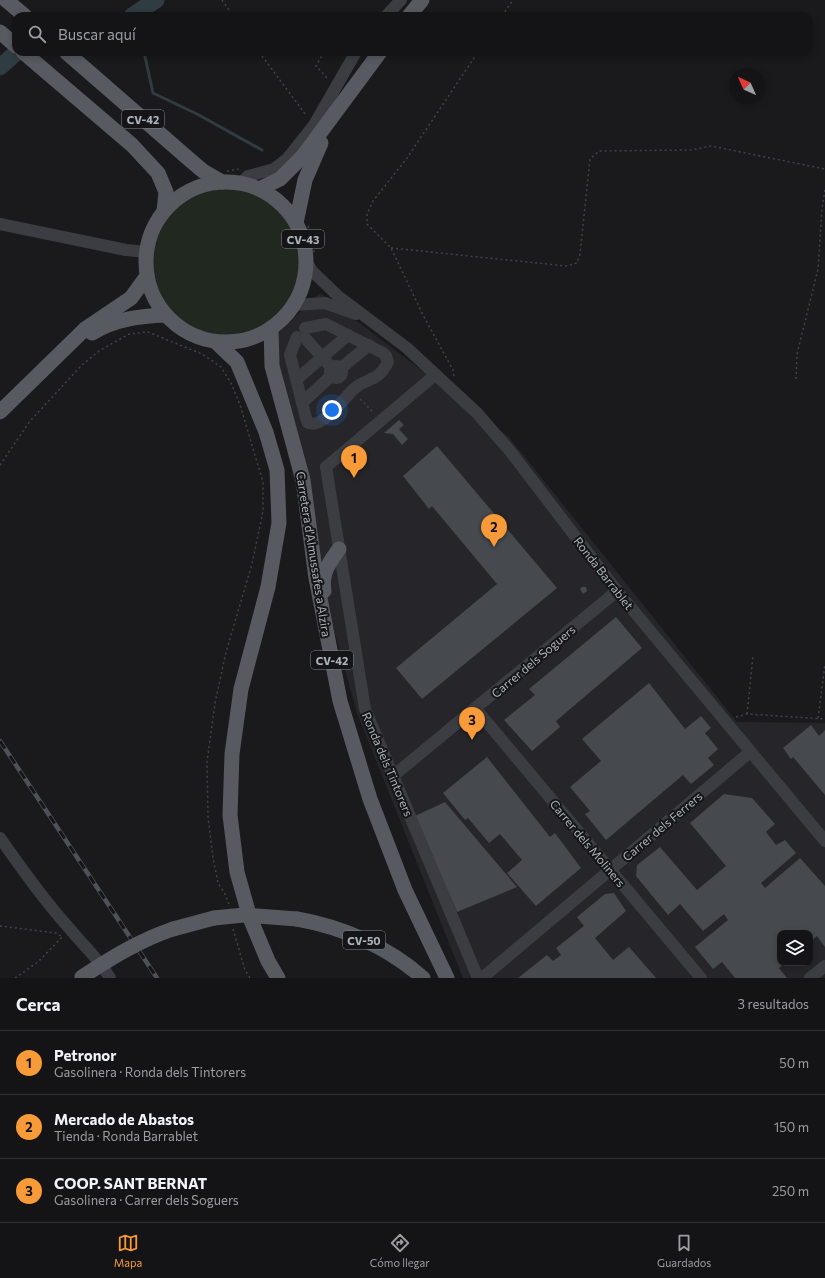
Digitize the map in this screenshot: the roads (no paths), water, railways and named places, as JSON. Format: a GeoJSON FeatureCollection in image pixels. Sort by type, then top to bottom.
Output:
{"type":"FeatureCollection","features":[{"type":"Feature","properties":{"kind":"main road"},"geometry":{"type":"LineString","coordinates":[[6,0],[20,12]]}},
{"type":"Feature","properties":{"kind":"main road"},"geometry":{"type":"LineString","coordinates":[[412,12],[422,0]]}},
{"type":"Feature","properties":{"kind":"main road"},"geometry":{"type":"LineString","coordinates":[[1,33],[12,43]]}},
{"type":"Feature","properties":{"kind":"main road","name":"CV-42"},"geometry":{"type":"LineString","coordinates":[[28,56],[132,145],[158,173],[166,192],[164,211]]}},
{"type":"Feature","properties":{"kind":"main road","name":"CV-42"},"geometry":{"type":"LineString","coordinates":[[71,56],[203,171],[222,176]]}},
{"type":"Feature","properties":{"kind":"main road","name":"CV-43"},"geometry":{"type":"LineString","coordinates":[[259,189],[280,178],[290,170],[336,112],[377,56]]}},
{"type":"Feature","properties":{"kind":"main road","name":"CV-43"},"geometry":{"type":"LineString","coordinates":[[302,223],[280,203],[242,176],[222,176],[206,185],[190,190],[164,211],[153,230],[146,252],[147,276],[157,303],[166,315],[180,328],[197,337],[216,342],[235,342],[254,337],[279,322],[293,305],[300,291],[311,260],[303,241],[302,223],[305,180],[336,112]]}},
{"type":"Feature","properties":{"kind":"main road"},"geometry":{"type":"LineString","coordinates":[[0,412],[85,329],[131,298],[147,276]]}},
{"type":"Feature","properties":{"kind":"main road"},"geometry":{"type":"LineString","coordinates":[[55,358],[101,327],[136,316],[166,315]]}},
{"type":"Feature","properties":{"kind":"main road","name":"Carretera d'Almussafes a Alzira"},"geometry":{"type":"LineString","coordinates":[[271,328],[272,366],[303,480],[316,578],[340,701],[370,800],[405,890],[447,978]]}},
{"type":"Feature","properties":{"kind":"main road"},"geometry":{"type":"LineString","coordinates":[[216,342],[237,362],[266,432],[277,470],[280,523],[268,587],[241,689],[232,754],[230,815],[237,872],[241,888],[250,918],[268,961],[278,978]]}},
{"type":"Feature","properties":{"kind":"main road"},"geometry":{"type":"LineString","coordinates":[[340,549],[328,564],[322,581],[340,701]]}},
{"type":"Feature","properties":{"kind":"main road","name":"CV-50"},"geometry":{"type":"LineString","coordinates":[[81,977],[123,951],[173,929],[214,918],[252,915],[297,918],[344,931],[377,946],[423,978]]}},
{"type":"Feature","properties":{"kind":"street"},"geometry":{"type":"LineString","coordinates":[[390,12],[401,0]]}},
{"type":"Feature","properties":{"kind":"street"},"geometry":{"type":"LineString","coordinates":[[242,176],[248,176],[274,169],[287,159],[314,125],[354,56]]}},
{"type":"Feature","properties":{"kind":"street"},"geometry":{"type":"LineString","coordinates":[[0,224],[126,250],[146,252]]}},
{"type":"Feature","properties":{"kind":"street","name":"Ronda Barrablet"},"geometry":{"type":"LineString","coordinates":[[311,260],[312,271],[338,296],[407,348],[477,413],[510,451],[617,592],[825,841]]}},
{"type":"Feature","properties":{"kind":"street"},"geometry":{"type":"LineString","coordinates":[[293,305],[325,303],[369,318]]}},
{"type":"Feature","properties":{"kind":"street"},"geometry":{"type":"LineString","coordinates":[[326,324],[348,335],[383,353],[388,362],[379,375],[352,391],[338,406],[318,423],[313,425],[308,423],[290,355],[303,334],[326,324]]}},
{"type":"Feature","properties":{"kind":"street"},"geometry":{"type":"LineString","coordinates":[[303,334],[352,391]]}},
{"type":"Feature","properties":{"kind":"street"},"geometry":{"type":"LineString","coordinates":[[297,379],[348,335]]}},
{"type":"Feature","properties":{"kind":"street"},"geometry":{"type":"LineString","coordinates":[[303,402],[369,345]]}},
{"type":"Feature","properties":{"kind":"street","name":"Ronda dels Tintorers"},"geometry":{"type":"LineString","coordinates":[[435,375],[326,467],[365,709],[478,978]]}},
{"type":"Feature","properties":{"kind":"street","name":"Carrer dels Soguers"},"geometry":{"type":"LineString","coordinates":[[393,776],[617,592]]}},
{"type":"Feature","properties":{"kind":"street","name":"Carrer dels Moliners"},"geometry":{"type":"LineString","coordinates":[[475,708],[701,978]]}},
{"type":"Feature","properties":{"kind":"street","name":"Carrer dels Ferrers"},"geometry":{"type":"LineString","coordinates":[[482,978],[750,752]]}},
{"type":"Feature","properties":{"kind":"street"},"geometry":{"type":"LineString","coordinates":[[0,838],[66,933],[91,952],[110,978]]}},
{"type":"Feature","properties":{"kind":"street"},"geometry":{"type":"LineString","coordinates":[[810,978],[825,966]]}},
{"type":"Feature","properties":{"kind":"waterway"},"geometry":{"type":"LineString","coordinates":[[138,12],[156,0]]}},
{"type":"Feature","properties":{"kind":"waterway"},"geometry":{"type":"LineString","coordinates":[[0,67],[12,56]]}},
{"type":"Feature","properties":{"kind":"waterway"},"geometry":{"type":"LineString","coordinates":[[145,56],[153,93],[197,114],[262,150]]}},
{"type":"Feature","properties":{"kind":"railway"},"geometry":{"type":"LineString","coordinates":[[0,741],[157,978]]}},
{"type":"Feature","properties":{"kind":"place","name":"Petronor"},"geometry":{"type":"Point","coordinates":[354,478]}},
{"type":"Feature","properties":{"kind":"place","name":"Mercado de Abastos"},"geometry":{"type":"Point","coordinates":[494,547]}},
{"type":"Feature","properties":{"kind":"place","name":"COOP. SANT BERNAT"},"geometry":{"type":"Point","coordinates":[472,740]}}]}
